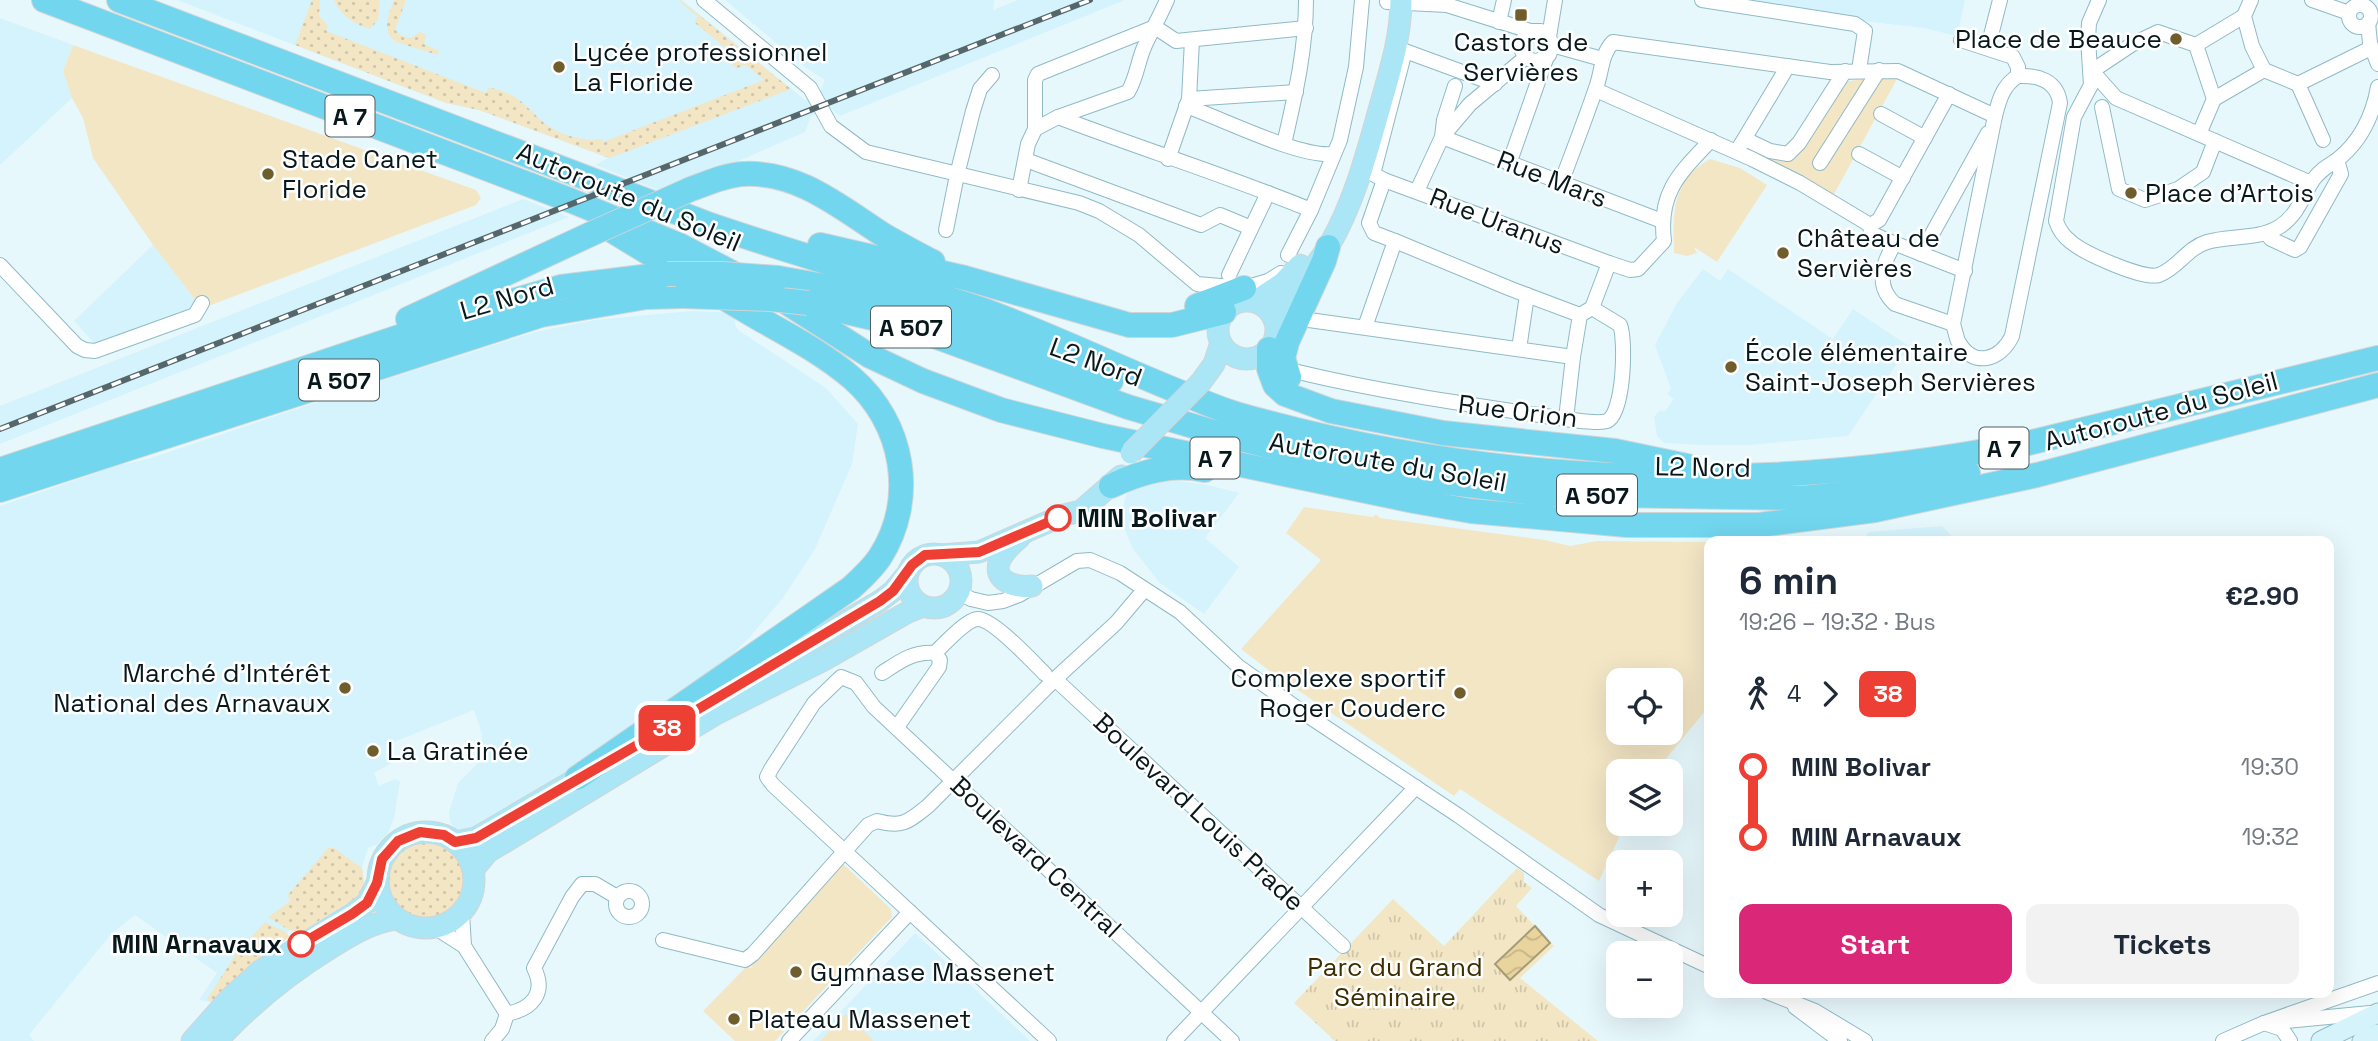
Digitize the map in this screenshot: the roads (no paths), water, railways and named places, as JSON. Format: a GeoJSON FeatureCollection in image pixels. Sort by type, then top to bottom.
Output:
{"type":"FeatureCollection","features":[{"type":"Feature","properties":{"kind":"highway"},"geometry":{"type":"LineString","coordinates":[[32,0],[126,31]]}},
{"type":"Feature","properties":{"kind":"highway","name":"Autoroute du Soleil"},"geometry":{"type":"LineString","coordinates":[[44,0],[574,202],[706,258],[784,301],[870,356],[923,381],[1001,410],[1102,436],[1471,511],[1627,525],[1759,525],[1875,510],[2037,475],[2378,384]]}},
{"type":"Feature","properties":{"kind":"highway","name":"Autoroute du Soleil"},"geometry":{"type":"LineString","coordinates":[[122,1],[705,223],[782,250],[982,310],[1237,414],[1332,438],[1401,451],[1487,464],[1581,473],[1741,477],[1862,470],[1973,454],[2108,425],[2378,358]]}},
{"type":"Feature","properties":{"kind":"highway"},"geometry":{"type":"LineString","coordinates":[[512,149],[796,239],[965,278],[1129,325],[1172,325],[1224,312]]}},
{"type":"Feature","properties":{"kind":"highway"},"geometry":{"type":"LineString","coordinates":[[260,384],[296,360],[405,320],[721,177],[762,175],[791,181],[822,195],[885,236],[965,278]]}},
{"type":"Feature","properties":{"kind":"highway"},"geometry":{"type":"LineString","coordinates":[[574,202],[657,259],[821,355],[854,380],[879,410],[894,439],[900,458],[902,493],[896,524],[880,557],[851,588],[577,778]]}},
{"type":"Feature","properties":{"kind":"highway"},"geometry":{"type":"LineString","coordinates":[[1328,247],[1287,342],[1283,358],[1288,376],[1297,385],[1317,396],[1398,425]]}},
{"type":"Feature","properties":{"kind":"highway","name":"L2 Nord"},"geometry":{"type":"LineString","coordinates":[[0,470],[474,312],[561,287],[667,274],[778,278],[847,290],[942,317],[1147,394],[1237,414]]}},
{"type":"Feature","properties":{"kind":"highway"},"geometry":{"type":"LineString","coordinates":[[1154,325],[1243,288]]}},
{"type":"Feature","properties":{"kind":"highway","name":"L2 Nord"},"geometry":{"type":"LineString","coordinates":[[0,490],[541,315],[646,298],[684,296],[808,303],[907,326],[1128,407],[1210,431],[1426,480],[1543,494],[1804,498],[1868,491],[2196,432]]}},
{"type":"Feature","properties":{"kind":"highway"},"geometry":{"type":"LineString","coordinates":[[1269,349],[1269,369],[1276,385],[1284,394],[1331,411],[1398,425],[1496,440],[1615,451],[1741,477]]}},
{"type":"Feature","properties":{"kind":"highway"},"geometry":{"type":"LineString","coordinates":[[1111,486],[1156,470],[1187,467],[1312,494],[1512,529],[1598,534],[1627,525]]}},
{"type":"Feature","properties":{"kind":"main road"},"geometry":{"type":"LineString","coordinates":[[1243,288],[1238,302],[1224,312],[1218,327],[1221,343],[1226,350],[1240,358],[1256,358],[1269,349],[1274,341],[1276,323],[1289,296],[1328,247],[1360,177],[1392,62],[1394,1]]}},
{"type":"Feature","properties":{"kind":"main road"},"geometry":{"type":"LineString","coordinates":[[1243,288],[1283,283],[1296,258],[1330,214],[1350,161],[1394,1]]}},
{"type":"Feature","properties":{"kind":"main road"},"geometry":{"type":"LineString","coordinates":[[1243,288],[1269,310],[1276,323]]}},
{"type":"Feature","properties":{"kind":"main road"},"geometry":{"type":"LineString","coordinates":[[1206,384],[1221,343]]}},
{"type":"Feature","properties":{"kind":"main road"},"geometry":{"type":"LineString","coordinates":[[455,842],[483,835],[880,601],[893,591],[917,559],[925,555],[979,552],[1064,515],[1081,511],[1111,486],[1136,455],[1206,384],[1240,358]]}},
{"type":"Feature","properties":{"kind":"main road"},"geometry":{"type":"LineString","coordinates":[[1064,515],[1076,501],[1136,455]]}},
{"type":"Feature","properties":{"kind":"main road"},"geometry":{"type":"LineString","coordinates":[[1024,534],[1003,555],[998,563],[999,573],[1008,584],[1018,588],[1032,586]]}},
{"type":"Feature","properties":{"kind":"main road"},"geometry":{"type":"LineString","coordinates":[[908,573],[909,591],[914,600],[923,606],[943,606],[952,600],[959,583],[979,552]]}},
{"type":"Feature","properties":{"kind":"main road"},"geometry":{"type":"LineString","coordinates":[[942,555],[950,559],[959,583]]}},
{"type":"Feature","properties":{"kind":"main road"},"geometry":{"type":"LineString","coordinates":[[473,870],[488,852],[716,714],[923,606]]}},
{"type":"Feature","properties":{"kind":"main road"},"geometry":{"type":"LineString","coordinates":[[192,1041],[231,997],[260,971],[367,903],[377,883],[382,859],[389,849],[408,835],[433,832],[455,842],[467,854],[473,870],[474,885],[470,900],[462,913],[436,928],[422,929],[396,919],[383,903],[377,883]]}},
{"type":"Feature","properties":{"kind":"main road"},"geometry":{"type":"LineString","coordinates":[[218,1041],[256,1001],[302,965],[360,929],[396,919]]}},
{"type":"Feature","properties":{"kind":"main road"},"geometry":{"type":"LineString","coordinates":[[2321,1041],[2378,1013]]}},
{"type":"Feature","properties":{"kind":"street"},"geometry":{"type":"LineString","coordinates":[[704,0],[810,88],[831,127],[866,152],[1079,203],[1099,211],[1139,235],[1197,284],[1243,288],[1251,228],[1268,192]]}},
{"type":"Feature","properties":{"kind":"street"},"geometry":{"type":"LineString","coordinates":[[1035,129],[1058,117],[1128,92],[1145,45],[1167,0]]}},
{"type":"Feature","properties":{"kind":"street"},"geometry":{"type":"LineString","coordinates":[[1284,144],[1296,92],[1306,28],[1306,0]]}},
{"type":"Feature","properties":{"kind":"street"},"geometry":{"type":"LineString","coordinates":[[1296,258],[1311,211],[1340,140],[1356,67],[1362,0]]}},
{"type":"Feature","properties":{"kind":"street"},"geometry":{"type":"LineString","coordinates":[[1499,22],[1504,0]]}},
{"type":"Feature","properties":{"kind":"street"},"geometry":{"type":"LineString","coordinates":[[1509,164],[1549,47],[1555,0]]}},
{"type":"Feature","properties":{"kind":"street"},"geometry":{"type":"LineString","coordinates":[[1702,0],[1856,24],[1865,31],[1852,71],[1788,154],[1770,152],[1745,139]]}},
{"type":"Feature","properties":{"kind":"street"},"geometry":{"type":"LineString","coordinates":[[1989,43],[2000,0]]}},
{"type":"Feature","properties":{"kind":"street"},"geometry":{"type":"LineString","coordinates":[[2099,0],[2089,31],[2089,85],[2102,107],[2119,189],[2145,200],[2178,189],[2203,172],[2215,141]]}},
{"type":"Feature","properties":{"kind":"street"},"geometry":{"type":"LineString","coordinates":[[2250,0],[2244,16],[2252,46],[2264,70],[2298,84],[2323,140]]}},
{"type":"Feature","properties":{"kind":"street"},"geometry":{"type":"LineString","coordinates":[[2312,0],[2363,11],[2370,45],[2378,64]]}},
{"type":"Feature","properties":{"kind":"street"},"geometry":{"type":"LineString","coordinates":[[1394,1],[1447,5],[1530,31],[1541,31],[1549,47]]}},
{"type":"Feature","properties":{"kind":"street"},"geometry":{"type":"LineString","coordinates":[[2196,45],[2244,16]]}},
{"type":"Feature","properties":{"kind":"street"},"geometry":{"type":"LineString","coordinates":[[1499,22],[1512,32],[1523,52],[1533,61],[1549,47]]}},
{"type":"Feature","properties":{"kind":"street"},"geometry":{"type":"LineString","coordinates":[[1019,190],[1028,144],[1035,129],[1035,80],[1038,74],[1156,27]]}},
{"type":"Feature","properties":{"kind":"street"},"geometry":{"type":"LineString","coordinates":[[1156,27],[1176,41],[1306,28]]}},
{"type":"Feature","properties":{"kind":"street"},"geometry":{"type":"LineString","coordinates":[[1441,137],[1523,52],[1523,38],[1530,31]]}},
{"type":"Feature","properties":{"kind":"street"},"geometry":{"type":"LineString","coordinates":[[2196,45],[2158,32],[2131,45],[2089,85],[2074,117],[2056,210],[2060,232],[2080,249],[2145,276],[2162,274],[2200,244],[2266,233],[2290,219],[2303,201],[2311,183],[2360,135],[2370,117],[2378,87]]}},
{"type":"Feature","properties":{"kind":"street"},"geometry":{"type":"LineString","coordinates":[[1168,159],[1188,103],[1192,40]]}},
{"type":"Feature","properties":{"kind":"street"},"geometry":{"type":"LineString","coordinates":[[1961,40],[2013,57],[2018,67],[2018,76]]}},
{"type":"Feature","properties":{"kind":"street"},"geometry":{"type":"LineString","coordinates":[[1561,183],[1596,90],[1602,59],[1613,42],[1830,72],[1898,71],[1950,94],[1995,119]]}},
{"type":"Feature","properties":{"kind":"street"},"geometry":{"type":"LineString","coordinates":[[2196,45],[2214,99]]}},
{"type":"Feature","properties":{"kind":"street"},"geometry":{"type":"LineString","coordinates":[[2298,84],[2370,45]]}},
{"type":"Feature","properties":{"kind":"street"},"geometry":{"type":"LineString","coordinates":[[1549,47],[1602,59]]}},
{"type":"Feature","properties":{"kind":"street"},"geometry":{"type":"LineString","coordinates":[[1495,84],[1405,51],[1373,174],[1384,180],[1369,223],[1374,233],[1527,295],[1586,311]]}},
{"type":"Feature","properties":{"kind":"street"},"geometry":{"type":"LineString","coordinates":[[1736,152],[1788,66]]}},
{"type":"Feature","properties":{"kind":"street"},"geometry":{"type":"LineString","coordinates":[[1820,163],[1879,70]]}},
{"type":"Feature","properties":{"kind":"street"},"geometry":{"type":"LineString","coordinates":[[2199,134],[2214,99],[2264,70]]}},
{"type":"Feature","properties":{"kind":"street"},"geometry":{"type":"LineString","coordinates":[[947,230],[957,175],[980,89],[992,75]]}},
{"type":"Feature","properties":{"kind":"street"},"geometry":{"type":"LineString","coordinates":[[2018,76],[2031,76],[2051,83],[2060,96],[2012,336],[2006,348],[1998,355],[1983,359],[1965,350],[1958,340],[1953,324],[1995,119],[2000,98],[2008,83],[2018,76]]}},
{"type":"Feature","properties":{"kind":"street"},"geometry":{"type":"LineString","coordinates":[[2089,85],[2311,183]]}},
{"type":"Feature","properties":{"kind":"street"},"geometry":{"type":"LineString","coordinates":[[1418,191],[1441,137],[1455,86]]}},
{"type":"Feature","properties":{"kind":"street"},"geometry":{"type":"LineString","coordinates":[[1596,90],[1736,152],[1874,222]]}},
{"type":"Feature","properties":{"kind":"street"},"geometry":{"type":"LineString","coordinates":[[1188,103],[1296,92]]}},
{"type":"Feature","properties":{"kind":"street"},"geometry":{"type":"LineString","coordinates":[[1950,94],[1903,178],[1874,222],[1871,233],[1965,271]]}},
{"type":"Feature","properties":{"kind":"street"},"geometry":{"type":"LineString","coordinates":[[2102,107],[2116,98]]}},
{"type":"Feature","properties":{"kind":"street"},"geometry":{"type":"LineString","coordinates":[[1188,103],[1284,144],[1320,155],[1332,155]]}},
{"type":"Feature","properties":{"kind":"street"},"geometry":{"type":"LineString","coordinates":[[1881,114],[1925,138]]}},
{"type":"Feature","properties":{"kind":"street"},"geometry":{"type":"LineString","coordinates":[[1058,117],[1168,159],[1268,192],[1311,211]]}},
{"type":"Feature","properties":{"kind":"street"},"geometry":{"type":"LineString","coordinates":[[1921,254],[1995,119]]}},
{"type":"Feature","properties":{"kind":"street","name":"Rue Mars"},"geometry":{"type":"LineString","coordinates":[[1441,137],[1662,221]]}},
{"type":"Feature","properties":{"kind":"street"},"geometry":{"type":"LineString","coordinates":[[1662,221],[1663,210],[1674,181],[1710,140]]}},
{"type":"Feature","properties":{"kind":"street"},"geometry":{"type":"LineString","coordinates":[[1859,154],[1903,178]]}},
{"type":"Feature","properties":{"kind":"street"},"geometry":{"type":"LineString","coordinates":[[1026,160],[1201,225],[1220,215],[1251,228]]}},
{"type":"Feature","properties":{"kind":"street"},"geometry":{"type":"LineString","coordinates":[[2266,233],[2271,239],[2295,250],[2300,247],[2341,174],[2337,160]]}},
{"type":"Feature","properties":{"kind":"street","name":"Rue Uranus"},"geometry":{"type":"LineString","coordinates":[[1384,180],[1630,270],[1639,269],[1664,241],[1662,221]]}},
{"type":"Feature","properties":{"kind":"street"},"geometry":{"type":"LineString","coordinates":[[1365,327],[1395,241]]}},
{"type":"Feature","properties":{"kind":"street"},"geometry":{"type":"LineString","coordinates":[[1890,241],[1882,279],[1888,298],[1895,304],[1953,324]]}},
{"type":"Feature","properties":{"kind":"street"},"geometry":{"type":"LineString","coordinates":[[1566,419],[1573,357],[1586,311],[1609,263]]}},
{"type":"Feature","properties":{"kind":"street"},"geometry":{"type":"LineString","coordinates":[[0,265],[78,346],[85,350],[95,351],[195,316],[202,303]]}},
{"type":"Feature","properties":{"kind":"street"},"geometry":{"type":"LineString","coordinates":[[1519,349],[1527,295]]}},
{"type":"Feature","properties":{"kind":"street","name":"Rue Orion"},"geometry":{"type":"LineString","coordinates":[[1298,372],[1373,390],[1566,419],[1606,422],[1612,418],[1618,404],[1625,348],[1622,327],[1611,318],[1586,311]]}},
{"type":"Feature","properties":{"kind":"street"},"geometry":{"type":"LineString","coordinates":[[1309,320],[1573,357]]}},
{"type":"Feature","properties":{"kind":"street"},"geometry":{"type":"LineString","coordinates":[[959,583],[971,599],[988,603],[1011,598],[1077,561],[1090,560],[1120,573],[1180,612],[1239,667],[1600,915],[1704,964]]}},
{"type":"Feature","properties":{"kind":"street"},"geometry":{"type":"LineString","coordinates":[[663,940],[745,960],[872,822],[895,826],[928,806],[1014,722],[1050,676],[1116,623],[1144,590]]}},
{"type":"Feature","properties":{"kind":"street","name":"Boulevard Louis Prade"},"geometry":{"type":"LineString","coordinates":[[935,653],[969,622],[978,619],[990,623],[1343,946]]}},
{"type":"Feature","properties":{"kind":"street"},"geometry":{"type":"LineString","coordinates":[[882,673],[905,658],[923,652],[935,653],[940,660],[939,667],[897,727]]}},
{"type":"Feature","properties":{"kind":"street","name":"Boulevard Central"},"geometry":{"type":"LineString","coordinates":[[845,852],[767,777],[814,703],[841,677],[856,683],[874,707],[1232,1041]]}},
{"type":"Feature","properties":{"kind":"street"},"geometry":{"type":"LineString","coordinates":[[1174,1041],[1416,787]]}},
{"type":"Feature","properties":{"kind":"street"},"geometry":{"type":"LineString","coordinates":[[845,852],[1049,1041]]}},
{"type":"Feature","properties":{"kind":"street"},"geometry":{"type":"LineString","coordinates":[[507,1014],[524,1010],[537,995],[539,986],[534,968],[572,897],[582,884],[595,884],[617,897]]}},
{"type":"Feature","properties":{"kind":"street"},"geometry":{"type":"LineString","coordinates":[[789,1041],[911,912]]}},
{"type":"Feature","properties":{"kind":"street"},"geometry":{"type":"LineString","coordinates":[[462,913],[464,946]]}},
{"type":"Feature","properties":{"kind":"street"},"geometry":{"type":"LineString","coordinates":[[436,928],[464,946],[507,1014]]}},
{"type":"Feature","properties":{"kind":"street"},"geometry":{"type":"LineString","coordinates":[[2223,1041],[2264,1023],[2378,983]]}},
{"type":"Feature","properties":{"kind":"street"},"geometry":{"type":"LineString","coordinates":[[1780,998],[1815,1011],[1865,1041]]}},
{"type":"Feature","properties":{"kind":"street"},"geometry":{"type":"LineString","coordinates":[[1788,1002],[1840,1041]]}},
{"type":"Feature","properties":{"kind":"street"},"geometry":{"type":"LineString","coordinates":[[2264,1023],[2378,1013]]}},
{"type":"Feature","properties":{"kind":"street"},"geometry":{"type":"LineString","coordinates":[[492,1041],[502,1029],[507,1014]]}},
{"type":"Feature","properties":{"kind":"street"},"geometry":{"type":"LineString","coordinates":[[2264,1023],[2282,1030],[2290,1041]]}},
{"type":"Feature","properties":{"kind":"water"},"geometry":{"type":"Polygon","coordinates":[[[1535,926],[1550,943],[1510,980],[1495,964],[1535,926]]]}},
{"type":"Feature","properties":{"kind":"railway"},"geometry":{"type":"LineString","coordinates":[[0,429],[1090,0]]}},
{"type":"Feature","properties":{"kind":"place","name":"Castors de Servières"},"geometry":{"type":"Point","coordinates":[1521,15]}},
{"type":"Feature","properties":{"kind":"place","name":"Place de Beauce"},"geometry":{"type":"Point","coordinates":[2176,39]}},
{"type":"Feature","properties":{"kind":"place","name":"Lycée professionnel La Floride"},"geometry":{"type":"Point","coordinates":[559,67]}},
{"type":"Feature","properties":{"kind":"place","name":"Stade Canet Floride"},"geometry":{"type":"Point","coordinates":[268,174]}},
{"type":"Feature","properties":{"kind":"place","name":"Place d'Artois"},"geometry":{"type":"Point","coordinates":[2131,193]}},
{"type":"Feature","properties":{"kind":"place","name":"Château de Servières"},"geometry":{"type":"Point","coordinates":[1783,253]}},
{"type":"Feature","properties":{"kind":"place","name":"École élémentaire Saint-Joseph Servières"},"geometry":{"type":"Point","coordinates":[1731,367]}},
{"type":"Feature","properties":{"kind":"place","name":"MIN Bolivar"},"geometry":{"type":"Point","coordinates":[1058,518]}},
{"type":"Feature","properties":{"kind":"place","name":"Marché d'Intérêt National des Arnavaux"},"geometry":{"type":"Point","coordinates":[345,688]}},
{"type":"Feature","properties":{"kind":"place","name":"Complexe sportif Roger Couderc"},"geometry":{"type":"Point","coordinates":[1460,693]}},
{"type":"Feature","properties":{"kind":"place","name":"La Gratinée"},"geometry":{"type":"Point","coordinates":[373,751]}},
{"type":"Feature","properties":{"kind":"place","name":"MIN Arnavaux"},"geometry":{"type":"Point","coordinates":[301,944]}},
{"type":"Feature","properties":{"kind":"place","name":"Gymnase Massenet"},"geometry":{"type":"Point","coordinates":[796,972]}},
{"type":"Feature","properties":{"kind":"place","name":"Plateau Massenet"},"geometry":{"type":"Point","coordinates":[734,1019]}},
{"type":"Feature","properties":{"kind":"park label","name":"Parc du Grand Séminaire"},"geometry":{"type":"Point","coordinates":[1395,982]}}]}
